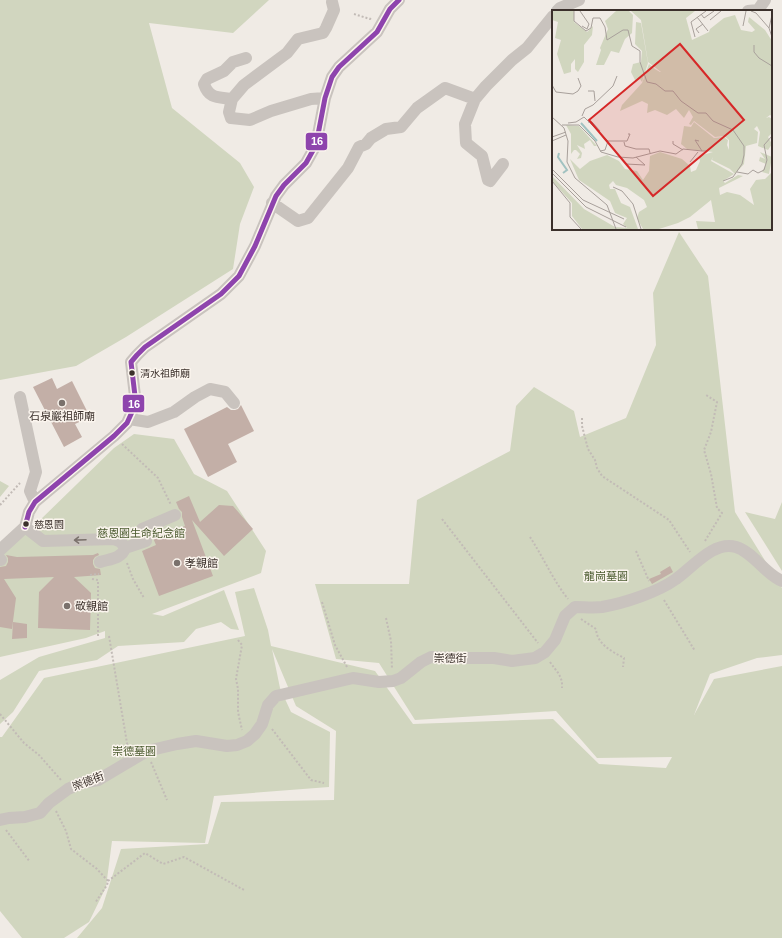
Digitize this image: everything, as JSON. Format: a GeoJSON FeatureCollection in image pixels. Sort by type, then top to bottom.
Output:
{"type":"FeatureCollection","features":[{"type":"Feature","properties":{"kind":"street"},"geometry":{"type":"LineString","coordinates":[[0,556],[25,527],[29,512],[35,502],[114,436],[127,423],[132,412],[135,396],[131,362],[136,355],[145,347],[221,294],[239,276],[255,246],[272,203],[284,185],[306,163],[316,145],[332,77],[339,67],[377,32],[390,9],[399,0]]}},
{"type":"Feature","properties":{"kind":"street"},"geometry":{"type":"LineString","coordinates":[[557,9],[579,0]]}},
{"type":"Feature","properties":{"kind":"street"},"geometry":{"type":"LineString","coordinates":[[758,10],[765,0]]}},
{"type":"Feature","properties":{"kind":"street"},"geometry":{"type":"LineString","coordinates":[[326,98],[310,99],[272,111],[250,120],[231,118],[229,112],[232,99],[244,85],[287,53],[298,40],[322,33],[326,28],[334,10],[332,2]]}},
{"type":"Feature","properties":{"kind":"street"},"geometry":{"type":"LineString","coordinates":[[503,164],[490,181],[488,180],[482,156],[466,143],[466,124],[475,99],[512,60],[527,48],[552,16]]}},
{"type":"Feature","properties":{"kind":"street"},"geometry":{"type":"LineString","coordinates":[[232,99],[212,96],[206,92],[204,84],[206,79],[224,71],[232,62],[246,58]]}},
{"type":"Feature","properties":{"kind":"street"},"geometry":{"type":"LineString","coordinates":[[272,203],[298,221],[308,218],[348,168],[359,147],[366,144],[371,138],[386,129],[401,127],[417,108],[445,88],[475,99]]}},
{"type":"Feature","properties":{"kind":"street"},"geometry":{"type":"LineString","coordinates":[[129,420],[148,422],[174,412],[195,397],[210,389],[225,392],[234,403]]}},
{"type":"Feature","properties":{"kind":"street"},"geometry":{"type":"LineString","coordinates":[[20,398],[36,472],[30,491],[35,502]]}},
{"type":"Feature","properties":{"kind":"street"},"geometry":{"type":"LineString","coordinates":[[99,568],[146,541],[142,529],[175,516]]}},
{"type":"Feature","properties":{"kind":"street"},"geometry":{"type":"LineString","coordinates":[[25,527],[43,541],[114,539],[121,542],[126,553]]}},
{"type":"Feature","properties":{"kind":"street"},"geometry":{"type":"LineString","coordinates":[[545,652],[555,640],[571,602],[605,606],[656,591],[676,579],[710,552],[722,546],[735,546],[745,552],[782,582]]}},
{"type":"Feature","properties":{"kind":"street","name":"崇德街"},"geometry":{"type":"LineString","coordinates":[[393,681],[401,678],[421,662],[431,657],[494,658],[512,661],[535,658],[545,652]]}},
{"type":"Feature","properties":{"kind":"street"},"geometry":{"type":"LineString","coordinates":[[247,741],[255,734],[262,724],[268,705],[276,696],[353,678],[379,682],[393,681]]}},
{"type":"Feature","properties":{"kind":"street","name":"崇德街"},"geometry":{"type":"LineString","coordinates":[[2,823],[9,818],[25,817],[40,813],[49,803],[68,788],[81,783],[98,780],[147,751],[196,741],[227,746],[237,745],[247,741]]}},
{"type":"Feature","properties":{"kind":"path"},"geometry":{"type":"LineString","coordinates":[[354,14],[370,19],[384,8],[390,9]]}},
{"type":"Feature","properties":{"kind":"path"},"geometry":{"type":"LineString","coordinates":[[702,545],[722,513],[717,508],[712,474],[704,450],[711,432],[717,402],[706,396]]}},
{"type":"Feature","properties":{"kind":"path"},"geometry":{"type":"LineString","coordinates":[[582,418],[582,426],[588,449],[602,476],[669,520],[692,554]]}},
{"type":"Feature","properties":{"kind":"path"},"geometry":{"type":"LineString","coordinates":[[114,436],[158,478],[175,516]]}},
{"type":"Feature","properties":{"kind":"path"},"geometry":{"type":"LineString","coordinates":[[0,505],[20,482],[30,491]]}},
{"type":"Feature","properties":{"kind":"path"},"geometry":{"type":"LineString","coordinates":[[442,519],[545,652]]}},
{"type":"Feature","properties":{"kind":"path"},"geometry":{"type":"LineString","coordinates":[[530,537],[580,619],[596,629],[597,635],[606,648],[624,658],[623,666]]}},
{"type":"Feature","properties":{"kind":"path"},"geometry":{"type":"LineString","coordinates":[[636,551],[656,591],[666,604],[695,651]]}},
{"type":"Feature","properties":{"kind":"path"},"geometry":{"type":"LineString","coordinates":[[126,553],[133,579],[144,598]]}},
{"type":"Feature","properties":{"kind":"path"},"geometry":{"type":"LineString","coordinates":[[90,575],[99,568]]}},
{"type":"Feature","properties":{"kind":"path"},"geometry":{"type":"LineString","coordinates":[[92,579],[98,580],[98,638]]}},
{"type":"Feature","properties":{"kind":"path"},"geometry":{"type":"LineString","coordinates":[[322,602],[335,645],[353,678]]}},
{"type":"Feature","properties":{"kind":"path"},"geometry":{"type":"LineString","coordinates":[[386,618],[391,641],[393,681]]}},
{"type":"Feature","properties":{"kind":"path"},"geometry":{"type":"LineString","coordinates":[[109,636],[130,761]]}},
{"type":"Feature","properties":{"kind":"path"},"geometry":{"type":"LineString","coordinates":[[238,640],[242,646],[236,679],[238,689],[238,712],[243,735],[247,741]]}},
{"type":"Feature","properties":{"kind":"path"},"geometry":{"type":"LineString","coordinates":[[551,663],[560,675],[563,682],[562,688]]}},
{"type":"Feature","properties":{"kind":"path"},"geometry":{"type":"LineString","coordinates":[[0,714],[24,743],[39,755],[61,780]]}},
{"type":"Feature","properties":{"kind":"path"},"geometry":{"type":"LineString","coordinates":[[262,724],[271,727],[311,780],[324,783]]}},
{"type":"Feature","properties":{"kind":"path"},"geometry":{"type":"LineString","coordinates":[[147,751],[167,800]]}},
{"type":"Feature","properties":{"kind":"path"},"geometry":{"type":"LineString","coordinates":[[49,803],[55,809],[66,831],[70,850],[97,869],[108,881]]}},
{"type":"Feature","properties":{"kind":"path"},"geometry":{"type":"LineString","coordinates":[[2,823],[30,862]]}},
{"type":"Feature","properties":{"kind":"path"},"geometry":{"type":"LineString","coordinates":[[95,903],[108,881],[144,854],[163,864],[184,857],[244,890]]}},
{"type":"Feature","properties":{"kind":"green space"},"geometry":{"type":"Polygon","coordinates":[[[0,0],[269,0],[233,33],[149,23],[172,108],[240,163],[254,187],[240,224],[233,269],[126,337],[76,366],[0,380],[0,0]]]}},
{"type":"Feature","properties":{"kind":"green space"},"geometry":{"type":"Polygon","coordinates":[[[679,232],[708,276],[735,512],[782,588],[782,655],[757,658],[710,674],[694,715],[714,679],[782,666],[782,938],[77,938],[102,908],[121,849],[208,844],[221,802],[334,800],[336,731],[296,706],[272,649],[280,688],[291,712],[330,732],[329,787],[214,796],[205,843],[112,841],[106,887],[89,922],[64,938],[22,938],[0,911],[0,737],[2,737],[44,678],[245,636],[235,592],[254,588],[268,630],[271,646],[375,671],[413,724],[553,719],[599,764],[666,768],[672,757],[597,758],[556,711],[415,720],[379,663],[336,659],[315,584],[409,584],[417,500],[510,451],[516,406],[534,387],[574,411],[580,437],[626,418],[656,345],[653,293],[679,232]]]}},
{"type":"Feature","properties":{"kind":"green space","name":"慈恩園生命紀念館"},"geometry":{"type":"Polygon","coordinates":[[[134,434],[174,439],[194,474],[227,491],[266,551],[261,573],[152,614],[163,616],[224,590],[239,630],[231,629],[221,622],[196,629],[184,642],[118,646],[97,660],[39,671],[13,712],[0,724],[0,680],[39,657],[105,638],[105,631],[86,638],[0,657],[0,556],[38,522],[114,448],[134,434]]]}},
{"type":"Feature","properties":{"kind":"green space"},"geometry":{"type":"Polygon","coordinates":[[[0,481],[9,486],[0,497],[0,481]]]}},
{"type":"Feature","properties":{"kind":"green space"},"geometry":{"type":"Polygon","coordinates":[[[782,502],[782,571],[745,512],[775,519],[782,502]]]}},
{"type":"Feature","properties":{"kind":"building","name":"石泉巖祖師廟"},"geometry":{"type":"Polygon","coordinates":[[[52,378],[57,389],[72,381],[90,417],[75,424],[82,437],[64,447],[33,387],[52,378]]]}},
{"type":"Feature","properties":{"kind":"building"},"geometry":{"type":"Polygon","coordinates":[[[241,405],[254,431],[228,444],[237,462],[208,477],[184,429],[227,407],[231,410],[235,410],[241,405]]]}},
{"type":"Feature","properties":{"kind":"building"},"geometry":{"type":"Polygon","coordinates":[[[189,496],[200,522],[219,505],[233,506],[253,529],[224,556],[192,520],[213,576],[159,596],[142,551],[156,545],[153,538],[185,526],[182,512],[176,502],[189,496]]]}},
{"type":"Feature","properties":{"kind":"building"},"geometry":{"type":"Polygon","coordinates":[[[98,553],[99,555],[93,560],[93,564],[95,568],[100,569],[101,575],[74,577],[91,593],[90,630],[38,628],[39,592],[54,577],[4,579],[16,598],[12,629],[0,627],[0,567],[6,566],[8,562],[6,555],[17,557],[93,555],[98,553]]]}},
{"type":"Feature","properties":{"kind":"building"},"geometry":{"type":"Polygon","coordinates":[[[670,566],[673,572],[652,584],[649,579],[661,574],[660,572],[670,566]]]}},
{"type":"Feature","properties":{"kind":"building"},"geometry":{"type":"Polygon","coordinates":[[[13,622],[27,624],[27,638],[12,639],[13,622]]]}},
{"type":"Feature","properties":{"kind":"transit line","name":"16"},"geometry":{"type":"LineString","coordinates":[[25,527],[29,512],[35,502],[114,436],[127,423],[132,412],[135,396],[131,362],[145,347],[221,294],[239,276],[255,246],[276,196],[284,185],[306,163],[316,145],[325,98],[332,77],[339,67],[377,32],[390,9],[399,0]]}},
{"type":"Feature","properties":{"kind":"place","name":"清水祖師廟"},"geometry":{"type":"Point","coordinates":[132,373]}},
{"type":"Feature","properties":{"kind":"place","name":"石泉巖祖師廟"},"geometry":{"type":"Point","coordinates":[62,403]}},
{"type":"Feature","properties":{"kind":"place","name":"慈恩園"},"geometry":{"type":"Point","coordinates":[26,524]}},
{"type":"Feature","properties":{"kind":"place","name":"孝親館"},"geometry":{"type":"Point","coordinates":[177,563]}},
{"type":"Feature","properties":{"kind":"place","name":"敬親館"},"geometry":{"type":"Point","coordinates":[67,606]}},
{"type":"Feature","properties":{"kind":"park label","name":"龍崗墓園"},"geometry":{"type":"Point","coordinates":[606,576]}},
{"type":"Feature","properties":{"kind":"park label","name":"崇德墓園"},"geometry":{"type":"Point","coordinates":[134,751]}}]}
